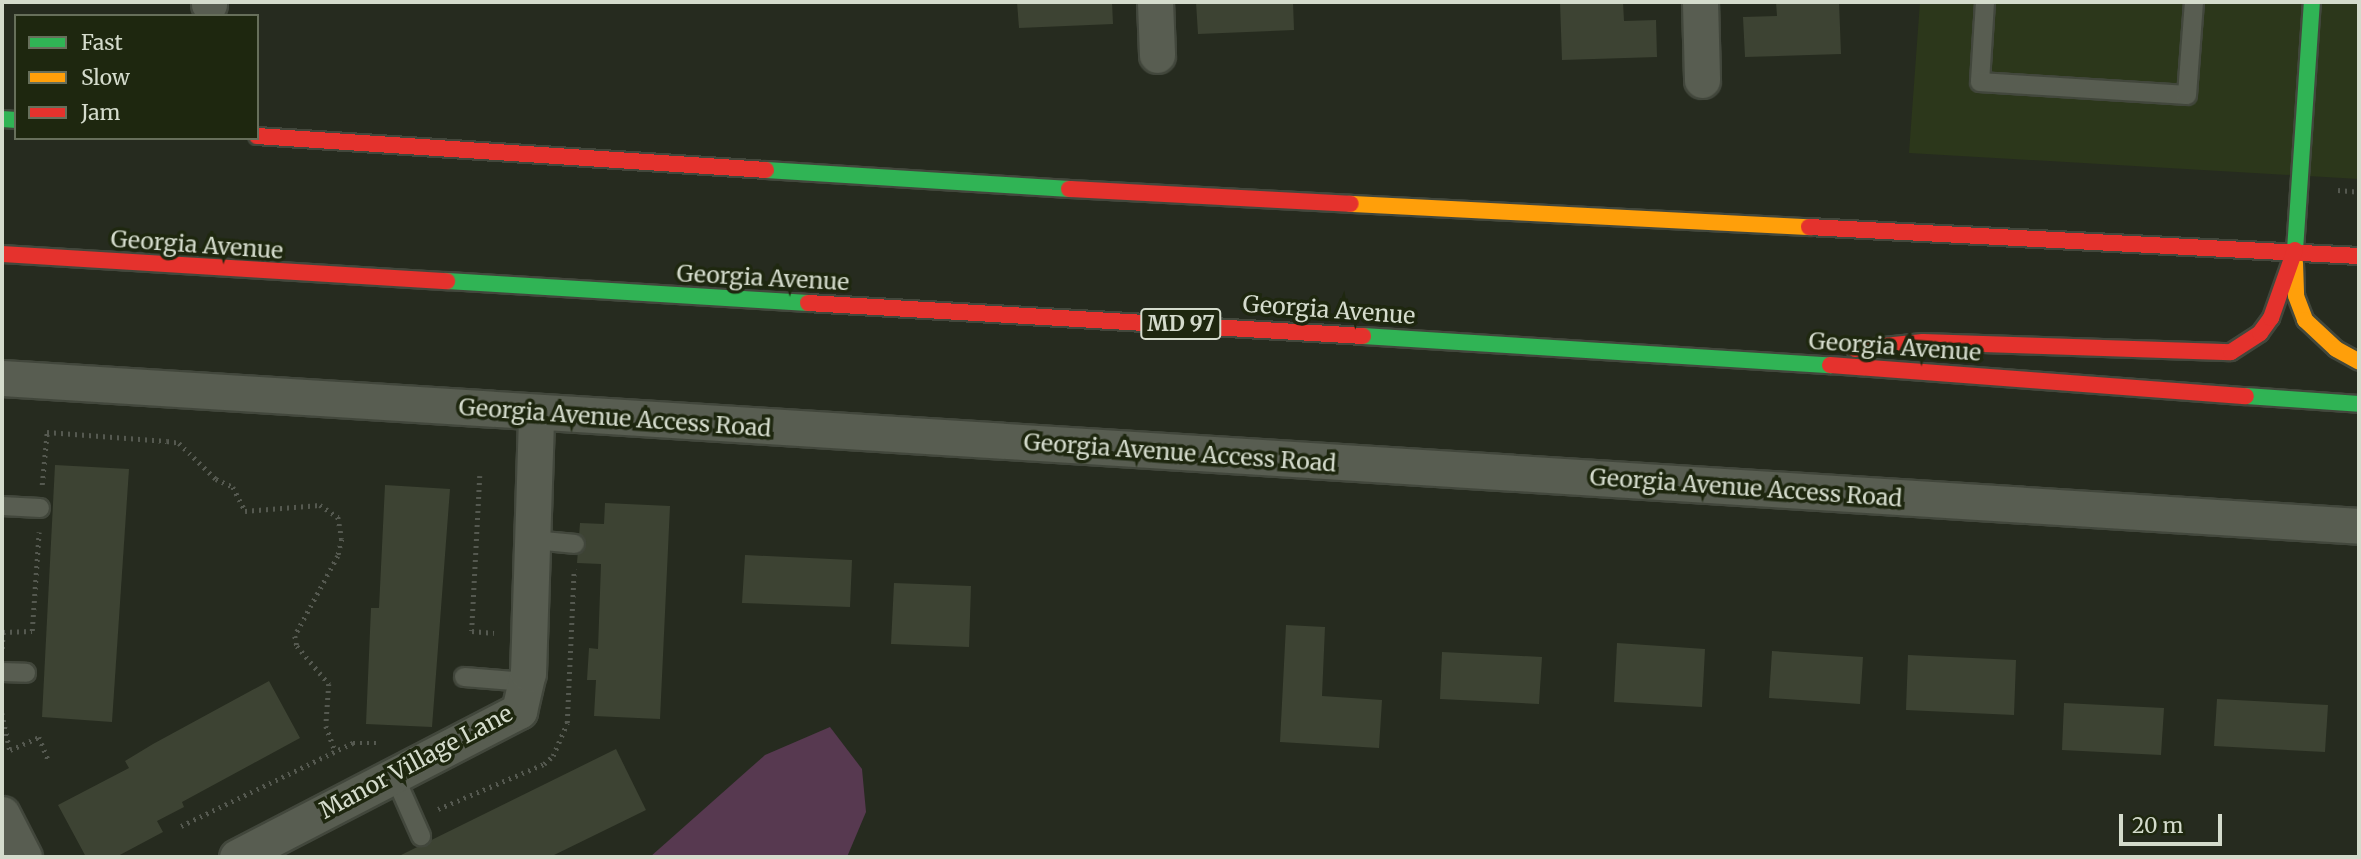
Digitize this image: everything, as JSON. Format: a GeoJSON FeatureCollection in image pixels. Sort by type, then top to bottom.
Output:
{"type":"FeatureCollection","features":[{"type":"Feature","properties":{"kind":"main road"},"geometry":{"type":"LineString","coordinates":[[2312,2],[2295,250],[2296,296],[2305,320],[2336,349],[2359,362]]}},
{"type":"Feature","properties":{"kind":"main road"},"geometry":{"type":"LineString","coordinates":[[259,136],[976,184],[2295,250],[2359,256]]}},
{"type":"Feature","properties":{"kind":"main road"},"geometry":{"type":"LineString","coordinates":[[1760,360],[1923,342],[2231,352],[2260,333],[2272,318],[2295,250]]}},
{"type":"Feature","properties":{"kind":"main road","name":"Georgia Avenue"},"geometry":{"type":"LineString","coordinates":[[2,254],[1760,360],[2359,404]]}},
{"type":"Feature","properties":{"kind":"street"},"geometry":{"type":"LineString","coordinates":[[1155,2],[1157,55]]}},
{"type":"Feature","properties":{"kind":"street"},"geometry":{"type":"LineString","coordinates":[[1700,2],[1702,79]]}},
{"type":"Feature","properties":{"kind":"street","name":"Georgia Avenue Access Road"},"geometry":{"type":"LineString","coordinates":[[2,377],[2359,527]]}},
{"type":"Feature","properties":{"kind":"street","name":"Manor Village Lane"},"geometry":{"type":"LineString","coordinates":[[237,857],[519,711],[512,680],[533,540],[536,413]]}},
{"type":"Feature","properties":{"kind":"street"},"geometry":{"type":"LineString","coordinates":[[2,814],[24,857]]}},
{"type":"Feature","properties":{"kind":"lane"},"geometry":{"type":"LineString","coordinates":[[1985,2],[1980,82],[2187,95],[2194,2]]}},
{"type":"Feature","properties":{"kind":"lane"},"geometry":{"type":"LineString","coordinates":[[2,506],[40,508]]}},
{"type":"Feature","properties":{"kind":"lane"},"geometry":{"type":"LineString","coordinates":[[533,540],[575,544]]}},
{"type":"Feature","properties":{"kind":"lane"},"geometry":{"type":"LineString","coordinates":[[2,672],[26,673]]}},
{"type":"Feature","properties":{"kind":"lane"},"geometry":{"type":"LineString","coordinates":[[464,677],[512,680]]}},
{"type":"Feature","properties":{"kind":"lane"},"geometry":{"type":"LineString","coordinates":[[394,775],[421,836]]}},
{"type":"Feature","properties":{"kind":"path"},"geometry":{"type":"LineString","coordinates":[[2338,190],[2359,192]]}},
{"type":"Feature","properties":{"kind":"path"},"geometry":{"type":"LineString","coordinates":[[2,655],[3,632],[32,631],[47,432],[179,443],[216,479],[233,487],[245,511],[320,505],[338,517],[342,539],[338,556],[295,636],[297,646],[329,684],[326,726],[335,751]]}},
{"type":"Feature","properties":{"kind":"path"},"geometry":{"type":"LineString","coordinates":[[480,476],[472,632],[500,633],[512,680]]}},
{"type":"Feature","properties":{"kind":"path"},"geometry":{"type":"LineString","coordinates":[[2,713],[10,750],[39,737],[48,760]]}},
{"type":"Feature","properties":{"kind":"path"},"geometry":{"type":"LineString","coordinates":[[181,826],[353,743],[380,743]]}},
{"type":"Feature","properties":{"kind":"shaded area"},"geometry":{"type":"Polygon","coordinates":[[[1920,2],[2359,2],[2359,179],[1909,153],[1920,2]]]}},
{"type":"Feature","properties":{"kind":"shaded area"},"geometry":{"type":"Polygon","coordinates":[[[830,727],[862,769],[866,812],[847,857],[650,857],[765,755],[830,727]]]}},
{"type":"Feature","properties":{"kind":"building"},"geometry":{"type":"Polygon","coordinates":[[[1017,2],[1112,2],[1113,24],[1019,28],[1017,2]]]}},
{"type":"Feature","properties":{"kind":"building"},"geometry":{"type":"Polygon","coordinates":[[[1196,2],[1293,2],[1294,30],[1198,34],[1196,2]]]}},
{"type":"Feature","properties":{"kind":"building"},"geometry":{"type":"Polygon","coordinates":[[[1560,2],[1623,2],[1624,21],[1656,20],[1657,57],[1562,60],[1560,2]]]}},
{"type":"Feature","properties":{"kind":"building"},"geometry":{"type":"Polygon","coordinates":[[[1776,2],[1839,2],[1841,54],[1745,57],[1743,17],[1777,16],[1776,2]]]}},
{"type":"Feature","properties":{"kind":"building"},"geometry":{"type":"Polygon","coordinates":[[[55,465],[129,469],[112,722],[42,717],[55,465]]]}},
{"type":"Feature","properties":{"kind":"building"},"geometry":{"type":"Polygon","coordinates":[[[385,485],[450,489],[432,727],[366,724],[371,608],[379,608],[385,485]]]}},
{"type":"Feature","properties":{"kind":"building"},"geometry":{"type":"Polygon","coordinates":[[[605,503],[670,506],[660,719],[594,716],[596,680],[587,680],[589,648],[598,649],[601,564],[577,563],[580,523],[604,524],[605,503]]]}},
{"type":"Feature","properties":{"kind":"building"},"geometry":{"type":"Polygon","coordinates":[[[745,555],[852,560],[850,607],[742,603],[745,555]]]}},
{"type":"Feature","properties":{"kind":"building"},"geometry":{"type":"Polygon","coordinates":[[[894,583],[971,586],[969,647],[891,644],[894,583]]]}},
{"type":"Feature","properties":{"kind":"building"},"geometry":{"type":"Polygon","coordinates":[[[1286,625],[1325,627],[1322,696],[1382,700],[1379,748],[1280,742],[1286,625]]]}},
{"type":"Feature","properties":{"kind":"building"},"geometry":{"type":"Polygon","coordinates":[[[1617,643],[1705,649],[1702,707],[1614,702],[1617,643]]]}},
{"type":"Feature","properties":{"kind":"building"},"geometry":{"type":"Polygon","coordinates":[[[1772,651],[1863,657],[1860,704],[1769,698],[1772,651]]]}},
{"type":"Feature","properties":{"kind":"building"},"geometry":{"type":"Polygon","coordinates":[[[1442,652],[1542,657],[1539,704],[1440,699],[1442,652]]]}},
{"type":"Feature","properties":{"kind":"building"},"geometry":{"type":"Polygon","coordinates":[[[1908,655],[2016,660],[2014,715],[1906,710],[1908,655]]]}},
{"type":"Feature","properties":{"kind":"building"},"geometry":{"type":"Polygon","coordinates":[[[269,681],[300,738],[182,802],[184,807],[157,821],[163,832],[116,857],[86,857],[58,805],[129,768],[125,761],[153,744],[269,681]]]}},
{"type":"Feature","properties":{"kind":"building"},"geometry":{"type":"Polygon","coordinates":[[[2217,699],[2328,705],[2325,752],[2214,746],[2217,699]]]}},
{"type":"Feature","properties":{"kind":"building"},"geometry":{"type":"Polygon","coordinates":[[[2064,703],[2164,708],[2161,755],[2062,750],[2064,703]]]}},
{"type":"Feature","properties":{"kind":"building"},"geometry":{"type":"Polygon","coordinates":[[[616,749],[646,810],[550,857],[397,857],[616,749]]]}},
{"type":"Feature","properties":{"kind":"traffic: fast"},"geometry":{"type":"LineString","coordinates":[[2295,250],[2312,2]]}},
{"type":"Feature","properties":{"kind":"traffic: fast"},"geometry":{"type":"LineString","coordinates":[[2,119],[14,120]]}},
{"type":"Feature","properties":{"kind":"traffic: fast"},"geometry":{"type":"LineString","coordinates":[[766,170],[1069,189]]}},
{"type":"Feature","properties":{"kind":"traffic: fast"},"geometry":{"type":"LineString","coordinates":[[447,281],[808,303]]}},
{"type":"Feature","properties":{"kind":"traffic: fast"},"geometry":{"type":"LineString","coordinates":[[1363,336],[1830,365]]}},
{"type":"Feature","properties":{"kind":"traffic: fast"},"geometry":{"type":"LineString","coordinates":[[2246,396],[2359,404]]}},
{"type":"Feature","properties":{"kind":"traffic: slow"},"geometry":{"type":"LineString","coordinates":[[1351,204],[1809,227]]}},
{"type":"Feature","properties":{"kind":"traffic: slow"},"geometry":{"type":"LineString","coordinates":[[2295,263],[2296,296],[2305,320],[2336,349],[2359,362]]}},
{"type":"Feature","properties":{"kind":"traffic: jam"},"geometry":{"type":"LineString","coordinates":[[259,136],[766,170]]}},
{"type":"Feature","properties":{"kind":"traffic: jam"},"geometry":{"type":"LineString","coordinates":[[1069,189],[1351,204]]}},
{"type":"Feature","properties":{"kind":"traffic: jam"},"geometry":{"type":"LineString","coordinates":[[1809,227],[2359,256]]}},
{"type":"Feature","properties":{"kind":"traffic: jam"},"geometry":{"type":"LineString","coordinates":[[1855,349],[1923,342],[2231,352],[2260,333],[2271,318],[2295,250]]}},
{"type":"Feature","properties":{"kind":"traffic: jam"},"geometry":{"type":"LineString","coordinates":[[2,254],[447,281]]}},
{"type":"Feature","properties":{"kind":"traffic: jam"},"geometry":{"type":"LineString","coordinates":[[808,303],[1363,336]]}},
{"type":"Feature","properties":{"kind":"traffic: jam"},"geometry":{"type":"LineString","coordinates":[[1830,365],[2246,396]]}}]}
